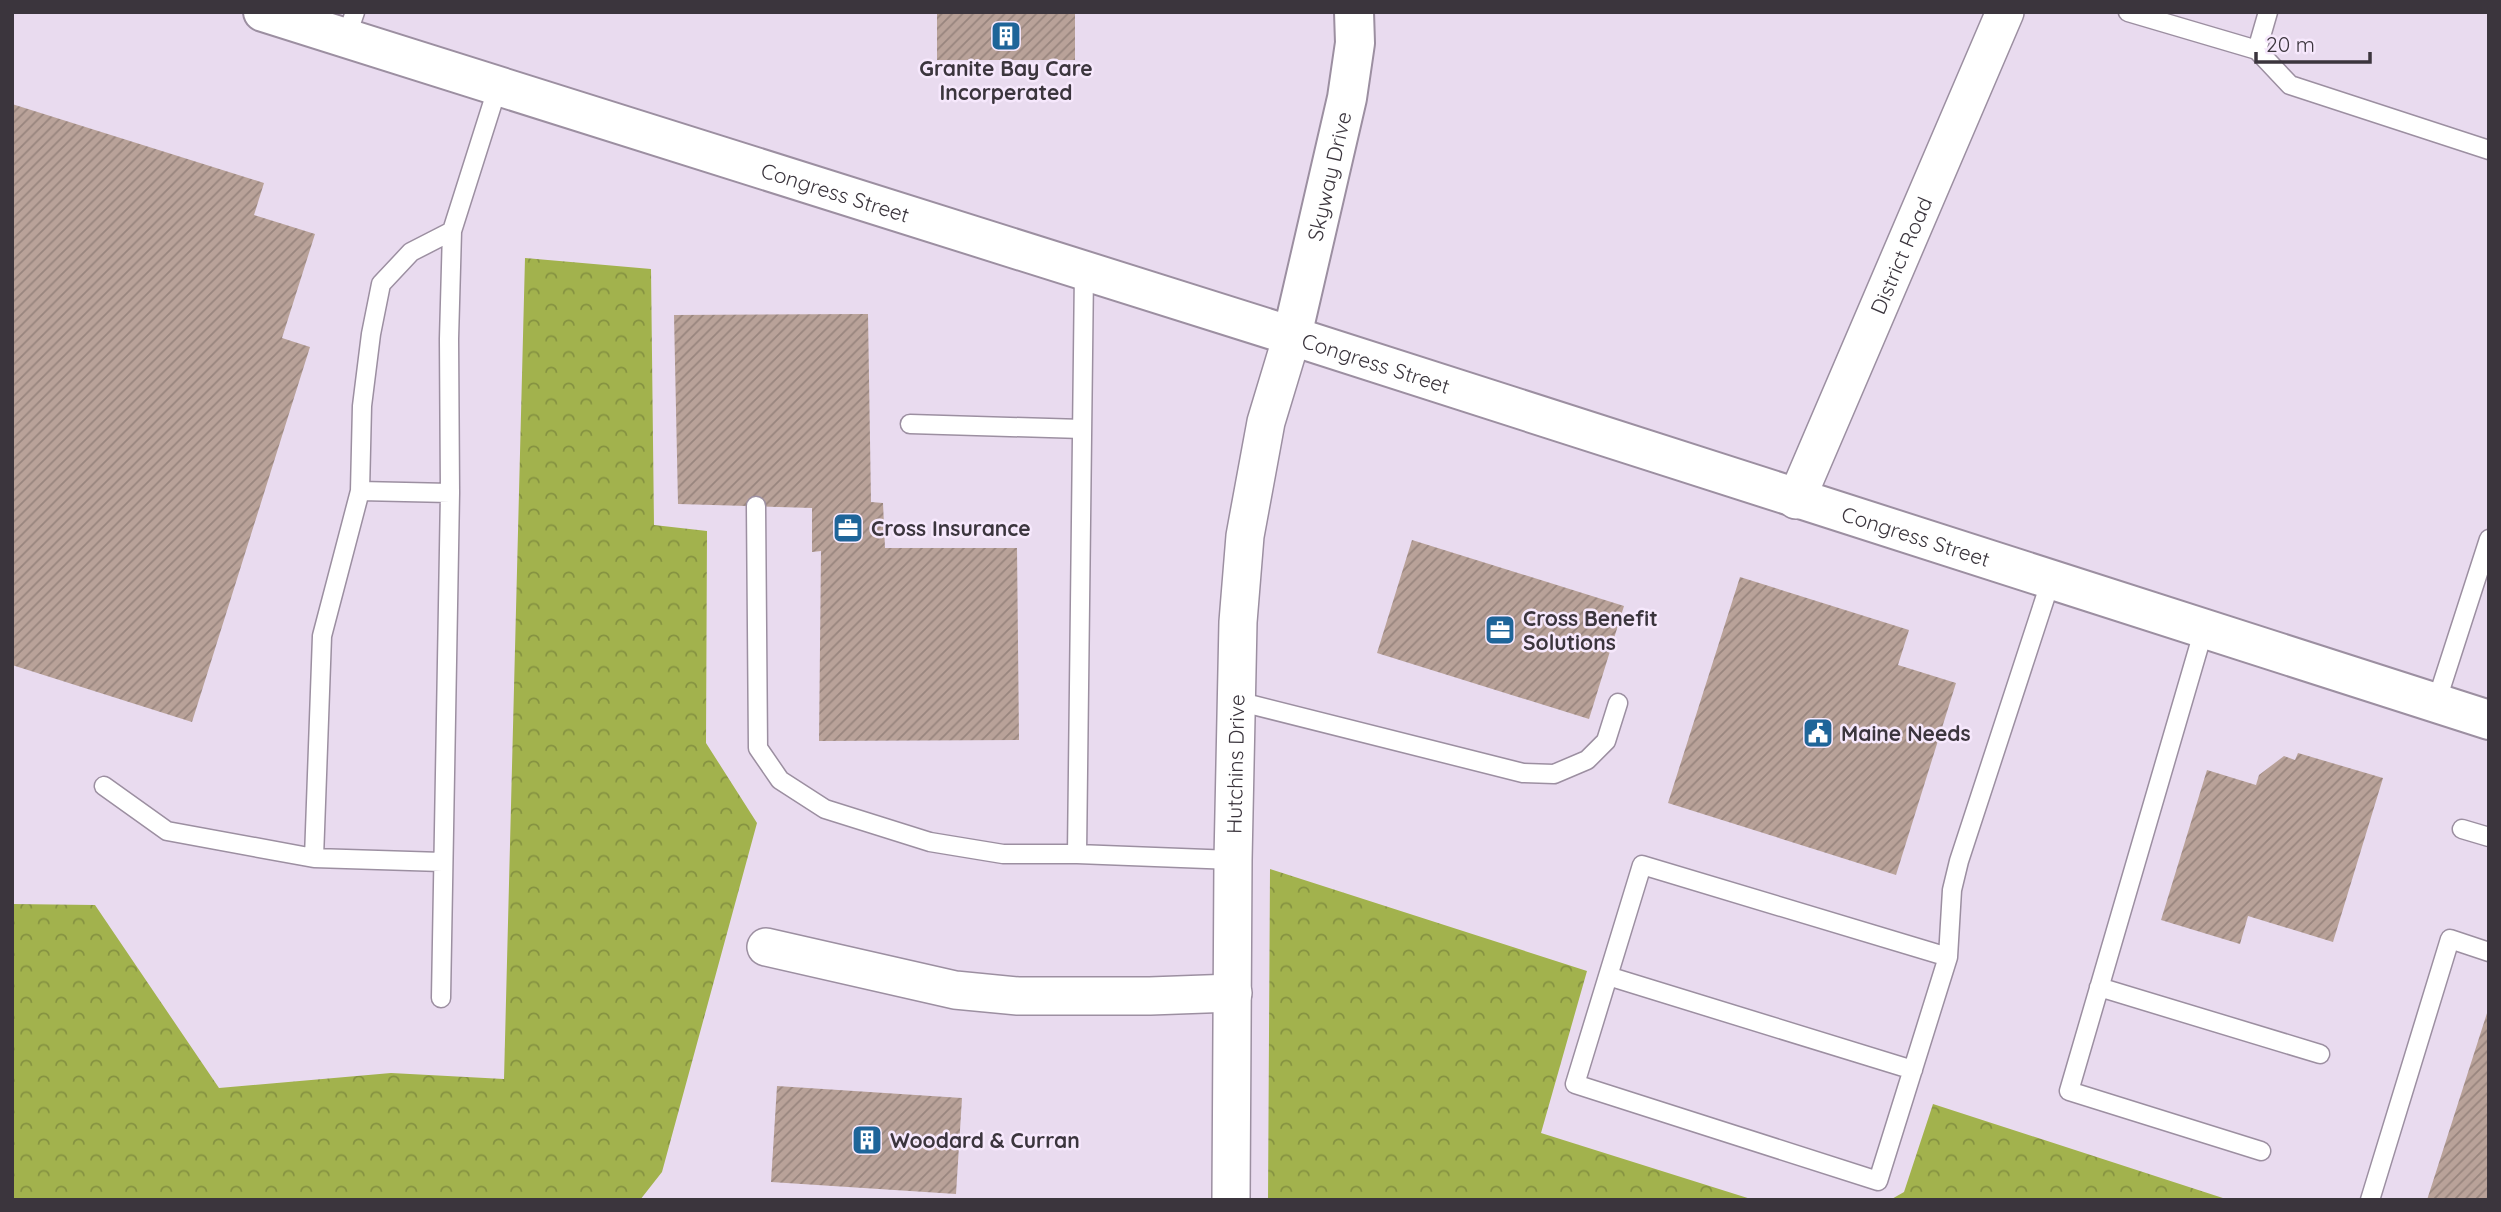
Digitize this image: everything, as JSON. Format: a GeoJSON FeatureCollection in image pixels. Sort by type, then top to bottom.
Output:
{"type":"FeatureCollection","features":[{"type":"Feature","properties":{"kind":"main road","name":"Congress Street"},"geometry":{"type":"LineString","coordinates":[[263,12],[350,25],[498,86],[1292,336],[1796,500],[2489,720]]}},
{"type":"Feature","properties":{"kind":"main road","name":"Skyway Drive"},"geometry":{"type":"LineString","coordinates":[[1292,336],[1347,98],[1355,43],[1354,12]]}},
{"type":"Feature","properties":{"kind":"street","name":"District Road"},"geometry":{"type":"LineString","coordinates":[[1796,500],[2005,12]]}},
{"type":"Feature","properties":{"kind":"street","name":"Hutchins Drive"},"geometry":{"type":"LineString","coordinates":[[1231,1200],[1233,860],[1238,622],[1245,536],[1266,422],[1292,336]]}},
{"type":"Feature","properties":{"kind":"street"},"geometry":{"type":"LineString","coordinates":[[766,947],[955,990],[1018,996],[1233,993]]}},
{"type":"Feature","properties":{"kind":"lane"},"geometry":{"type":"LineString","coordinates":[[2128,12],[2257,50],[2290,85],[2489,150]]}},
{"type":"Feature","properties":{"kind":"lane"},"geometry":{"type":"LineString","coordinates":[[2257,50],[2268,12]]}},
{"type":"Feature","properties":{"kind":"lane"},"geometry":{"type":"LineString","coordinates":[[441,998],[452,231],[498,86]]}},
{"type":"Feature","properties":{"kind":"lane"},"geometry":{"type":"LineString","coordinates":[[314,858],[322,636],[360,491],[362,405],[371,334],[381,284],[411,253],[452,231]]}},
{"type":"Feature","properties":{"kind":"lane"},"geometry":{"type":"LineString","coordinates":[[1077,854],[1084,271]]}},
{"type":"Feature","properties":{"kind":"lane"},"geometry":{"type":"LineString","coordinates":[[910,424],[1082,429]]}},
{"type":"Feature","properties":{"kind":"lane"},"geometry":{"type":"LineString","coordinates":[[360,491],[450,493]]}},
{"type":"Feature","properties":{"kind":"lane"},"geometry":{"type":"LineString","coordinates":[[756,506],[758,748],[780,780],[825,810],[930,842],[1003,854],[1233,860]]}},
{"type":"Feature","properties":{"kind":"lane"},"geometry":{"type":"LineString","coordinates":[[2436,703],[2489,539]]}},
{"type":"Feature","properties":{"kind":"lane"},"geometry":{"type":"LineString","coordinates":[[1948,957],[1642,865],[1575,1084],[1878,1181],[1948,957],[1952,890],[1958,861],[2051,580]]}},
{"type":"Feature","properties":{"kind":"lane"},"geometry":{"type":"LineString","coordinates":[[2204,629],[2069,1091],[2262,1151]]}},
{"type":"Feature","properties":{"kind":"lane"},"geometry":{"type":"LineString","coordinates":[[1237,701],[1523,772],[1555,774],[1587,760],[1606,741],[1618,702]]}},
{"type":"Feature","properties":{"kind":"lane"},"geometry":{"type":"LineString","coordinates":[[104,786],[167,831],[314,858],[442,862]]}},
{"type":"Feature","properties":{"kind":"lane"},"geometry":{"type":"LineString","coordinates":[[2462,829],[2489,837]]}},
{"type":"Feature","properties":{"kind":"lane"},"geometry":{"type":"LineString","coordinates":[[2370,1200],[2450,939],[2489,952]]}},
{"type":"Feature","properties":{"kind":"lane"},"geometry":{"type":"LineString","coordinates":[[1608,976],[1913,1070]]}},
{"type":"Feature","properties":{"kind":"lane"},"geometry":{"type":"LineString","coordinates":[[2099,987],[2320,1054]]}},
{"type":"Feature","properties":{"kind":"green space"},"geometry":{"type":"Polygon","coordinates":[[[525,258],[651,269],[654,525],[707,531],[706,743],[757,823],[662,1172],[640,1200],[12,1200],[12,904],[95,905],[219,1088],[391,1073],[504,1079],[525,258]]]}},
{"type":"Feature","properties":{"kind":"green space"},"geometry":{"type":"Polygon","coordinates":[[[1270,869],[1587,971],[1541,1133],[1754,1200],[1268,1200],[1270,869]]]}},
{"type":"Feature","properties":{"kind":"green space"},"geometry":{"type":"Polygon","coordinates":[[[1933,1104],[2229,1200],[1890,1200],[1904,1192],[1933,1104]]]}},
{"type":"Feature","properties":{"kind":"building","name":"Granite Bay Care Incorperated"},"geometry":{"type":"Polygon","coordinates":[[[937,12],[1075,12],[1075,60],[937,60],[937,12]]]}},
{"type":"Feature","properties":{"kind":"building"},"geometry":{"type":"Polygon","coordinates":[[[12,104],[264,183],[254,215],[315,234],[282,338],[310,347],[192,722],[12,665],[12,104]]]}},
{"type":"Feature","properties":{"kind":"building","name":"Cross Insurance"},"geometry":{"type":"Polygon","coordinates":[[[868,314],[871,502],[883,503],[885,548],[1017,548],[1019,740],[819,741],[821,551],[812,552],[812,508],[678,504],[674,315],[868,314]]]}},
{"type":"Feature","properties":{"kind":"building","name":"Cross Benefit Solutions"},"geometry":{"type":"Polygon","coordinates":[[[1412,540],[1624,606],[1589,719],[1377,653],[1412,540]]]}},
{"type":"Feature","properties":{"kind":"building"},"geometry":{"type":"Polygon","coordinates":[[[1740,577],[1909,630],[1898,665],[1956,683],[1896,875],[1668,803],[1740,577]]]}},
{"type":"Feature","properties":{"kind":"building"},"geometry":{"type":"Polygon","coordinates":[[[2298,753],[2383,778],[2333,942],[2248,916],[2240,944],[2161,920],[2207,770],[2256,785],[2259,775],[2284,756],[2295,760],[2298,753]]]}},
{"type":"Feature","properties":{"kind":"building"},"geometry":{"type":"Polygon","coordinates":[[[2488,1010],[2489,1200],[2427,1200],[2488,1010]]]}},
{"type":"Feature","properties":{"kind":"building","name":"Woodard & Curran"},"geometry":{"type":"Polygon","coordinates":[[[777,1086],[962,1098],[956,1194],[771,1182],[777,1086]]]}},
{"type":"Feature","properties":{"kind":"place","name":"Granite Bay Care Incorperated"},"geometry":{"type":"Point","coordinates":[1006,36]}},
{"type":"Feature","properties":{"kind":"place","name":"Cross Insurance"},"geometry":{"type":"Point","coordinates":[848,528]}},
{"type":"Feature","properties":{"kind":"place","name":"Cross Benefit Solutions"},"geometry":{"type":"Point","coordinates":[1500,630]}},
{"type":"Feature","properties":{"kind":"place","name":"Maine Needs"},"geometry":{"type":"Point","coordinates":[1818,733]}},
{"type":"Feature","properties":{"kind":"place","name":"Woodard & Curran"},"geometry":{"type":"Point","coordinates":[867,1140]}}]}
